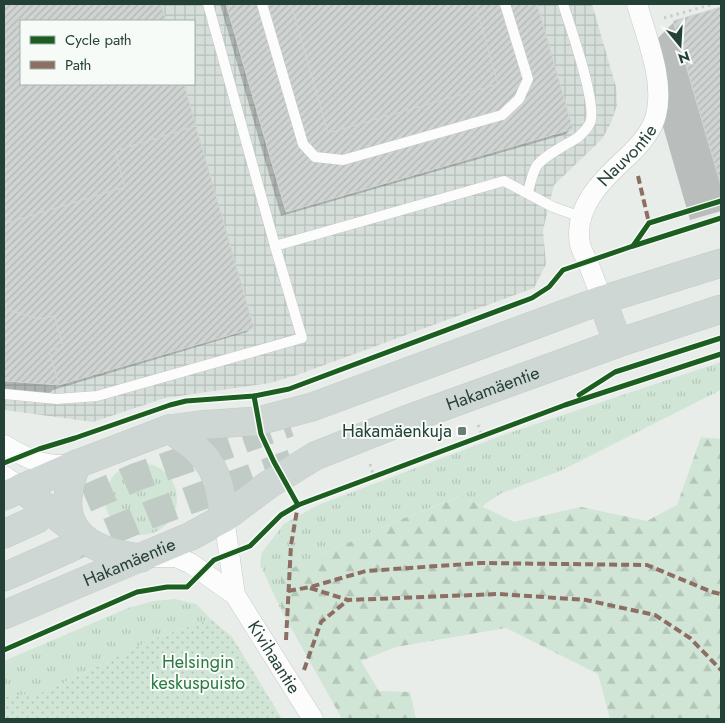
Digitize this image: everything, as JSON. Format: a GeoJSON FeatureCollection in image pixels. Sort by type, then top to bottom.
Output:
{"type":"FeatureCollection","features":[{"type":"Feature","properties":{"kind":"main road"},"geometry":{"type":"LineString","coordinates":[[10,487],[169,429],[258,421],[304,410],[602,300],[721,263]]}},
{"type":"Feature","properties":{"kind":"main road"},"geometry":{"type":"LineString","coordinates":[[602,300],[618,342]]}},
{"type":"Feature","properties":{"kind":"main road","name":"Hakamäentie"},"geometry":{"type":"LineString","coordinates":[[4,615],[191,536],[224,518],[268,484],[315,456],[403,420],[618,342],[721,309]]}},
{"type":"Feature","properties":{"kind":"main road"},"geometry":{"type":"LineString","coordinates":[[169,429],[200,451],[210,465],[218,481],[224,518]]}},
{"type":"Feature","properties":{"kind":"main road"},"geometry":{"type":"LineString","coordinates":[[73,539],[67,496],[77,464]]}},
{"type":"Feature","properties":{"kind":"main road"},"geometry":{"type":"LineString","coordinates":[[10,487],[73,539],[84,539],[100,549],[118,555],[141,558]]}},
{"type":"Feature","properties":{"kind":"main road"},"geometry":{"type":"LineString","coordinates":[[4,534],[37,519]]}},
{"type":"Feature","properties":{"kind":"main road","name":"Hakamäentie"},"geometry":{"type":"LineString","coordinates":[[4,577],[73,539]]}},
{"type":"Feature","properties":{"kind":"street","name":"Nauvontie"},"geometry":{"type":"LineString","coordinates":[[602,300],[580,245],[581,217],[586,203],[597,188],[636,149],[649,132],[656,115],[658,80],[637,4]]}},
{"type":"Feature","properties":{"kind":"street"},"geometry":{"type":"LineString","coordinates":[[4,445],[34,461],[52,466],[77,464]]}},
{"type":"Feature","properties":{"kind":"street","name":"Kivihaantie"},"geometry":{"type":"LineString","coordinates":[[224,518],[235,595]]}},
{"type":"Feature","properties":{"kind":"street","name":"Kivihaantie"},"geometry":{"type":"LineString","coordinates":[[141,558],[176,557],[190,563],[235,595],[312,719]]}},
{"type":"Feature","properties":{"kind":"lane"},"geometry":{"type":"LineString","coordinates":[[4,394],[57,399],[97,396],[302,338],[208,4]]}},
{"type":"Feature","properties":{"kind":"lane"},"geometry":{"type":"LineString","coordinates":[[262,4],[303,144],[315,157],[343,160],[502,115],[519,99],[528,79],[505,4]]}},
{"type":"Feature","properties":{"kind":"lane"},"geometry":{"type":"LineString","coordinates":[[528,192],[537,166],[584,132],[590,123],[592,113],[590,96],[563,4]]}},
{"type":"Feature","properties":{"kind":"lane"},"geometry":{"type":"LineString","coordinates":[[275,246],[504,181],[528,192],[553,207],[581,217]]}},
{"type":"Feature","properties":{"kind":"path"},"geometry":{"type":"LineString","coordinates":[[671,16],[713,4]]}},
{"type":"Feature","properties":{"kind":"path"},"geometry":{"type":"LineString","coordinates":[[478,425],[482,436]]}},
{"type":"Feature","properties":{"kind":"path"},"geometry":{"type":"LineString","coordinates":[[473,439],[491,432]]}},
{"type":"Feature","properties":{"kind":"path"},"geometry":{"type":"LineString","coordinates":[[370,464],[374,477]]}},
{"type":"Feature","properties":{"kind":"path"},"geometry":{"type":"LineString","coordinates":[[366,480],[383,473]]}},
{"type":"Feature","properties":{"kind":"shaded area"},"geometry":{"type":"Polygon","coordinates":[[[4,4],[592,4],[616,87],[617,105],[611,123],[602,139],[554,185],[543,230],[546,264],[534,288],[297,375],[270,383],[165,398],[93,422],[4,410],[4,4]]]}},
{"type":"Feature","properties":{"kind":"green space"},"geometry":{"type":"Polygon","coordinates":[[[721,362],[721,390],[560,471],[502,493],[482,506],[460,496],[397,521],[281,573],[281,610],[260,564],[262,552],[284,524],[318,505],[503,435],[721,362]]]}},
{"type":"Feature","properties":{"kind":"green space"},"geometry":{"type":"Polygon","coordinates":[[[701,437],[721,439],[721,719],[610,719],[598,674],[506,628],[396,647],[361,661],[379,691],[410,692],[416,719],[342,719],[281,610],[281,573],[397,521],[461,496],[514,522],[581,507],[647,521],[677,505],[701,437]]]}},
{"type":"Feature","properties":{"kind":"green space"},"geometry":{"type":"Polygon","coordinates":[[[141,463],[161,469],[171,479],[177,499],[171,519],[161,529],[141,535],[121,529],[111,519],[105,499],[111,479],[121,469],[141,463]]]}},
{"type":"Feature","properties":{"kind":"green space"},"geometry":{"type":"Polygon","coordinates":[[[175,599],[196,604],[211,619],[153,639],[45,692],[4,697],[4,661],[128,608],[153,601],[175,599]]]}},
{"type":"Feature","properties":{"kind":"green space","name":"Helsingin keskuspuisto"},"geometry":{"type":"Polygon","coordinates":[[[211,619],[232,637],[282,719],[4,719],[4,697],[45,692],[153,639],[211,619]]]}},
{"type":"Feature","properties":{"kind":"building"},"geometry":{"type":"Polygon","coordinates":[[[4,4],[161,4],[166,20],[20,20],[20,85],[184,85],[196,126],[115,151],[125,187],[4,224],[4,4]]]}},
{"type":"Feature","properties":{"kind":"building"},"geometry":{"type":"Polygon","coordinates":[[[226,4],[537,4],[573,129],[286,212],[226,4]]]}},
{"type":"Feature","properties":{"kind":"building"},"geometry":{"type":"Polygon","coordinates":[[[291,4],[475,4],[498,84],[328,133],[291,4]]]}},
{"type":"Feature","properties":{"kind":"building"},"geometry":{"type":"Polygon","coordinates":[[[721,7],[721,186],[673,21],[721,7]]]}},
{"type":"Feature","properties":{"kind":"building"},"geometry":{"type":"Polygon","coordinates":[[[196,126],[254,328],[59,385],[49,351],[63,347],[54,316],[39,319],[8,310],[4,306],[4,224],[125,187],[115,151],[196,126]]]}},
{"type":"Feature","properties":{"kind":"building"},"geometry":{"type":"Polygon","coordinates":[[[4,306],[8,310],[39,319],[54,316],[63,347],[49,351],[59,385],[4,381],[4,306]]]}},
{"type":"Feature","properties":{"kind":"tunnel"},"geometry":{"type":"LineString","coordinates":[[47,515],[136,477],[289,423]]}},
{"type":"Feature","properties":{"kind":"tunnel"},"geometry":{"type":"LineString","coordinates":[[70,548],[154,513],[293,463]]}},
{"type":"Feature","properties":{"kind":"marked path"},"geometry":{"type":"LineString","coordinates":[[638,176],[649,223]]}},
{"type":"Feature","properties":{"kind":"marked path"},"geometry":{"type":"LineString","coordinates":[[286,640],[291,545],[298,505]]}},
{"type":"Feature","properties":{"kind":"marked path"},"geometry":{"type":"LineString","coordinates":[[288,591],[310,587],[366,571],[481,563],[647,565],[721,594]]}},
{"type":"Feature","properties":{"kind":"marked path"},"geometry":{"type":"LineString","coordinates":[[310,588],[348,600],[499,594],[586,600],[655,615],[690,638],[721,670]]}},
{"type":"Feature","properties":{"kind":"marked path"},"geometry":{"type":"LineString","coordinates":[[304,670],[321,622],[348,600]]}},
{"type":"Feature","properties":{"kind":"cycle path"},"geometry":{"type":"LineString","coordinates":[[4,463],[39,449],[170,405],[186,401],[254,396],[289,389],[532,298],[549,287],[563,270],[633,246],[649,223],[721,201]]}},
{"type":"Feature","properties":{"kind":"cycle path"},"geometry":{"type":"LineString","coordinates":[[633,246],[721,218]]}},
{"type":"Feature","properties":{"kind":"cycle path"},"geometry":{"type":"LineString","coordinates":[[579,395],[615,372],[721,338]]}},
{"type":"Feature","properties":{"kind":"cycle path"},"geometry":{"type":"LineString","coordinates":[[4,650],[137,592],[167,587],[187,587],[214,560],[250,546],[281,515],[298,505],[565,405],[721,354]]}},
{"type":"Feature","properties":{"kind":"cycle path"},"geometry":{"type":"LineString","coordinates":[[254,396],[261,434],[298,505]]}},
{"type":"Feature","properties":{"kind":"place","name":"Hakamäenkuja"},"geometry":{"type":"Point","coordinates":[462,431]}}]}
